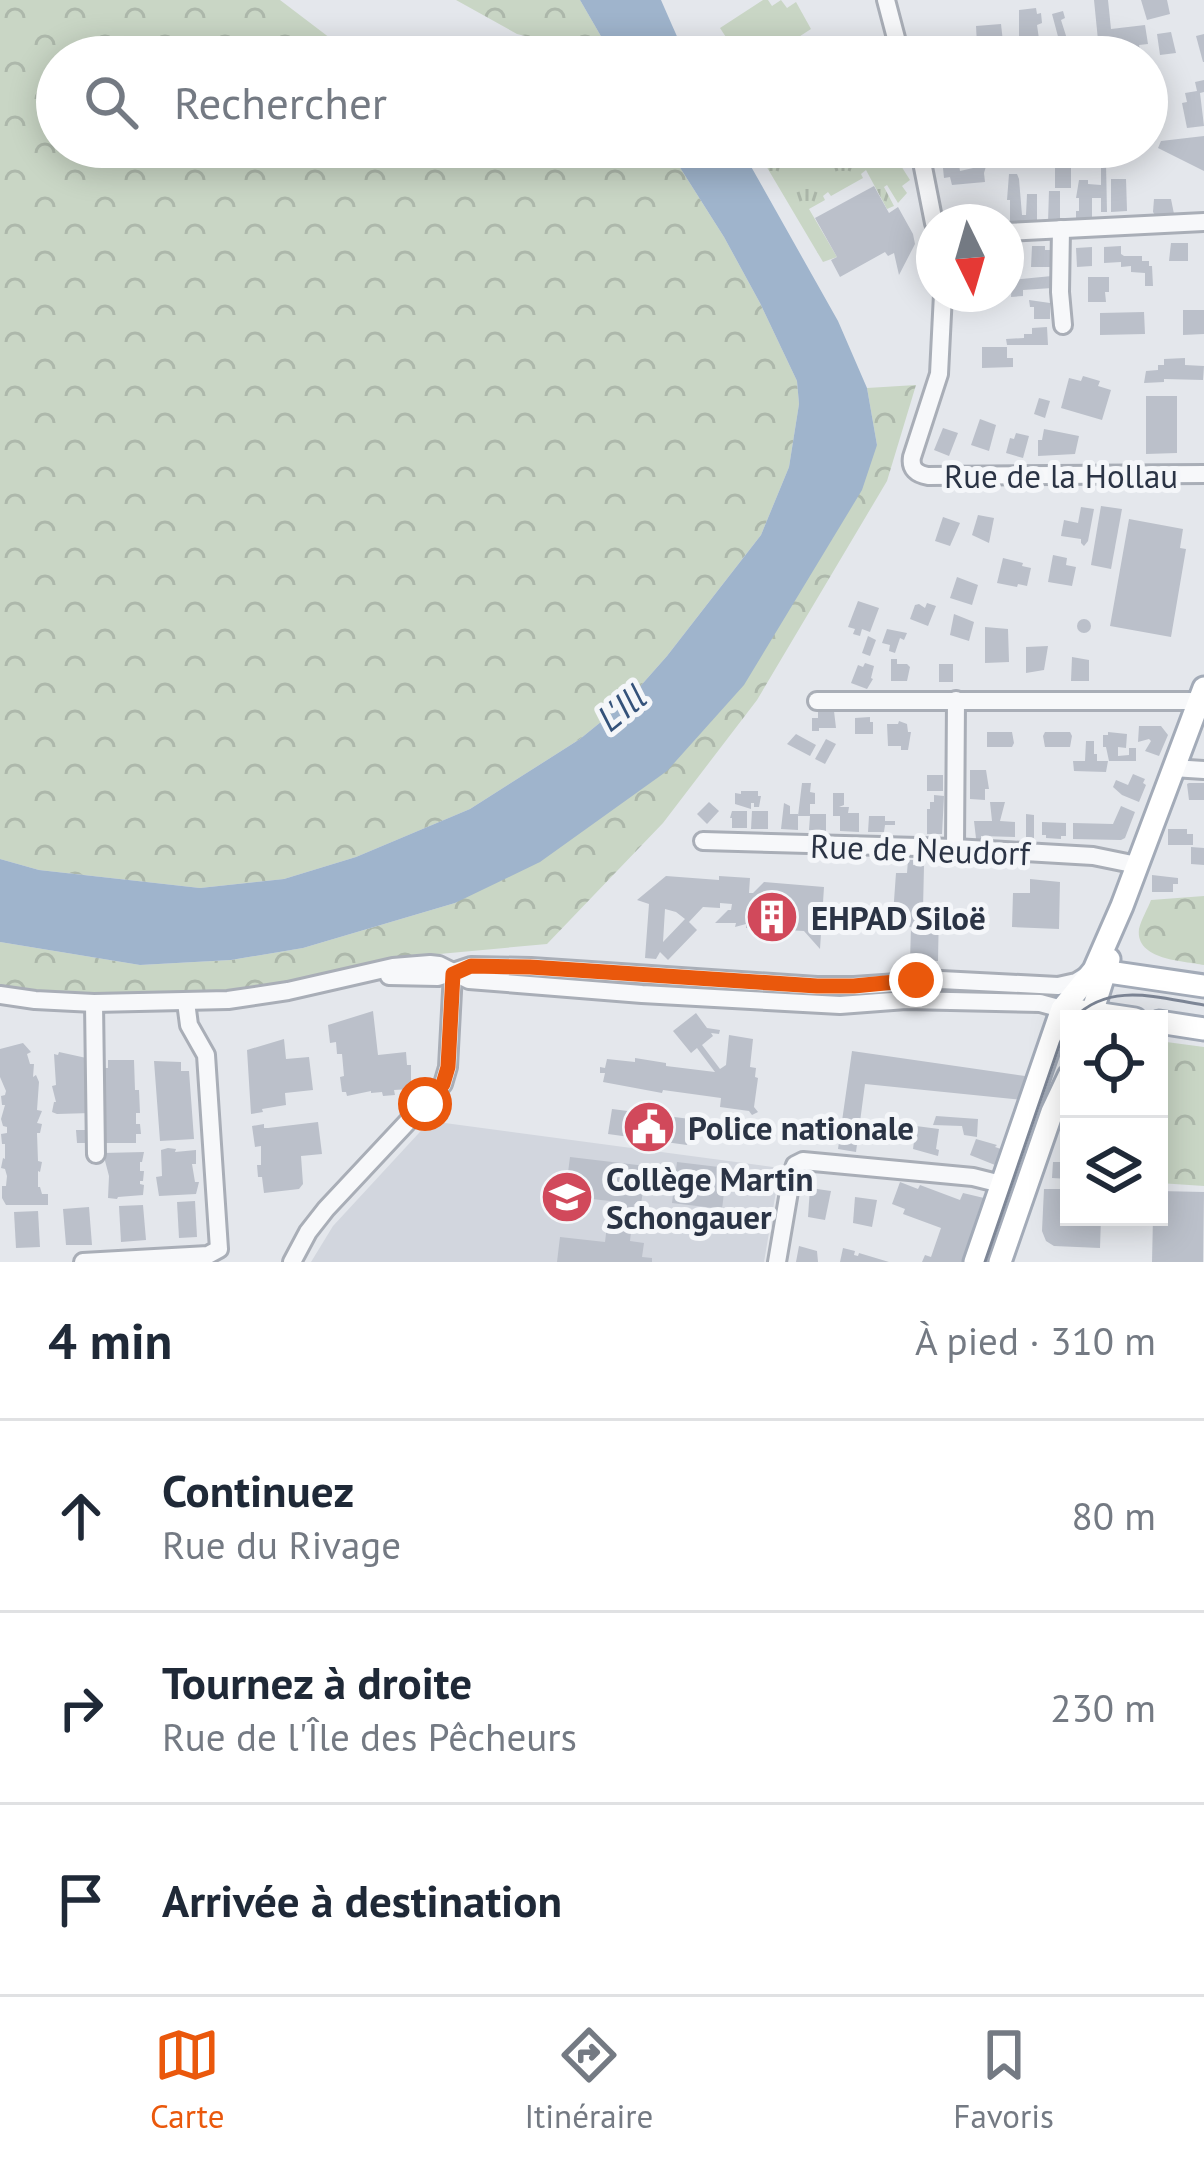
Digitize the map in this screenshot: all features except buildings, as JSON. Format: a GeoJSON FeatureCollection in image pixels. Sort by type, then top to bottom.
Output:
{"type":"FeatureCollection","features":[{"type":"Feature","properties":{"kind":"main road"},"geometry":{"type":"LineString","coordinates":[[1101,974],[1202,695]]}},
{"type":"Feature","properties":{"kind":"main road"},"geometry":{"type":"LineString","coordinates":[[975,1262],[1051,1041],[1085,1009],[1113,946],[1122,906]]}},
{"type":"Feature","properties":{"kind":"main road"},"geometry":{"type":"LineString","coordinates":[[1113,946],[1115,965],[1132,975]]}},
{"type":"Feature","properties":{"kind":"main road"},"geometry":{"type":"LineString","coordinates":[[1101,974],[1204,986]]}},
{"type":"Feature","properties":{"kind":"main road"},"geometry":{"type":"LineString","coordinates":[[1168,1023],[1204,1029]]}},
{"type":"Feature","properties":{"kind":"main road"},"geometry":{"type":"LineString","coordinates":[[1000,1262],[1060,1095]]}},
{"type":"Feature","properties":{"kind":"street"},"geometry":{"type":"LineString","coordinates":[[886,0],[895,36]]}},
{"type":"Feature","properties":{"kind":"street"},"geometry":{"type":"LineString","coordinates":[[923,168],[930,204]]}},
{"type":"Feature","properties":{"kind":"street"},"geometry":{"type":"LineString","coordinates":[[1024,231],[1204,222]]}},
{"type":"Feature","properties":{"kind":"street"},"geometry":{"type":"LineString","coordinates":[[1060,229],[1064,325]]}},
{"type":"Feature","properties":{"kind":"street","name":"Rue de la Hollau"},"geometry":{"type":"LineString","coordinates":[[942,312],[939,374],[911,461],[918,473],[1204,474]]}},
{"type":"Feature","properties":{"kind":"street"},"geometry":{"type":"LineString","coordinates":[[818,701],[1202,695]]}},
{"type":"Feature","properties":{"kind":"street"},"geometry":{"type":"LineString","coordinates":[[955,848],[956,700]]}},
{"type":"Feature","properties":{"kind":"street"},"geometry":{"type":"LineString","coordinates":[[1173,768],[1204,770]]}},
{"type":"Feature","properties":{"kind":"street","name":"Rue de Neudorf"},"geometry":{"type":"LineString","coordinates":[[703,841],[955,848],[1093,856],[1137,865]]}},
{"type":"Feature","properties":{"kind":"street"},"geometry":{"type":"LineString","coordinates":[[0,995],[94,1003],[252,998],[430,964],[469,980],[642,994],[817,995],[854,986],[940,980],[1085,1009]]}},
{"type":"Feature","properties":{"kind":"street"},"geometry":{"type":"LineString","coordinates":[[453,974],[471,966],[646,975],[817,995],[841,1006],[906,1000],[1085,1009]]}},
{"type":"Feature","properties":{"kind":"street"},"geometry":{"type":"LineString","coordinates":[[292,1262],[326,1209],[443,1084],[453,974]]}},
{"type":"Feature","properties":{"kind":"street"},"geometry":{"type":"LineString","coordinates":[[1085,1009],[1076,982],[1101,974]]}},
{"type":"Feature","properties":{"kind":"street"},"geometry":{"type":"LineString","coordinates":[[642,994],[646,975]]}},
{"type":"Feature","properties":{"kind":"street"},"geometry":{"type":"LineString","coordinates":[[82,1262],[218,1252],[206,1055],[189,1025],[186,1002]]}},
{"type":"Feature","properties":{"kind":"street"},"geometry":{"type":"LineString","coordinates":[[94,1003],[96,1154]]}},
{"type":"Feature","properties":{"kind":"street"},"geometry":{"type":"LineString","coordinates":[[1017,1004],[1041,1012],[1049,1024],[1051,1041]]}},
{"type":"Feature","properties":{"kind":"street"},"geometry":{"type":"LineString","coordinates":[[778,1256],[793,1169],[803,1161],[973,1177],[1001,1184]]}},
{"type":"Feature","properties":{"kind":"shaded area","name":"Collège Martin Schongauer"},"geometry":{"type":"Polygon","coordinates":[[[430,1121],[780,1168],[764,1262],[311,1262],[333,1226],[430,1121]]]}},
{"type":"Feature","properties":{"kind":"green space"},"geometry":{"type":"Polygon","coordinates":[[[0,0],[280,0],[327,36],[36,36],[36,168],[680,168],[760,303],[797,381],[799,404],[789,467],[761,535],[629,699],[580,739],[470,809],[356,857],[284,879],[200,888],[39,870],[0,859],[0,0]]]}},
{"type":"Feature","properties":{"kind":"green space"},"geometry":{"type":"Polygon","coordinates":[[[456,0],[580,0],[601,36],[525,36],[456,0]]]}},
{"type":"Feature","properties":{"kind":"green space"},"geometry":{"type":"Polygon","coordinates":[[[763,0],[772,6],[781,0],[787,8],[796,2],[811,29],[800,36],[725,36],[720,28],[763,0]]]}},
{"type":"Feature","properties":{"kind":"green space"},"geometry":{"type":"Polygon","coordinates":[[[767,168],[902,168],[910,180],[902,186],[907,193],[898,203],[884,187],[894,206],[887,209],[866,170],[863,178],[831,196],[828,192],[825,200],[809,209],[837,257],[823,262],[767,168]]]}},
{"type":"Feature","properties":{"kind":"green space"},"geometry":{"type":"Polygon","coordinates":[[[916,385],[887,481],[757,700],[663,823],[547,944],[385,959],[228,994],[118,996],[24,992],[0,985],[0,942],[140,965],[231,960],[303,948],[455,903],[877,445],[867,388],[916,385]]]}},
{"type":"Feature","properties":{"kind":"green space"},"geometry":{"type":"Polygon","coordinates":[[[1204,896],[1204,965],[1162,957],[1145,947],[1139,929],[1151,900],[1204,896]]]}},
{"type":"Feature","properties":{"kind":"green space"},"geometry":{"type":"Polygon","coordinates":[[[1168,1042],[1204,1047],[1204,1186],[1168,1184],[1168,1042]]]}},
{"type":"Feature","properties":{"kind":"water"},"geometry":{"type":"Polygon","coordinates":[[[580,0],[661,0],[677,36],[601,36],[580,0]]]}},
{"type":"Feature","properties":{"kind":"water","name":"L'Ill"},"geometry":{"type":"Polygon","coordinates":[[[680,168],[752,168],[838,321],[867,388],[877,445],[862,490],[744,685],[667,771],[540,862],[455,903],[303,948],[231,960],[140,965],[0,942],[0,859],[39,870],[200,888],[284,879],[356,857],[470,809],[580,739],[629,699],[761,535],[789,467],[799,404],[797,381],[724,237],[680,168]]]}},
{"type":"Feature","properties":{"kind":"tram line"},"geometry":{"type":"LineString","coordinates":[[1084,1010],[1102,1000],[1135,995],[1204,1005]]}},
{"type":"Feature","properties":{"kind":"tram line"},"geometry":{"type":"LineString","coordinates":[[985,1262],[1060,1043]]}},
{"type":"Feature","properties":{"kind":"place","name":"EHPAD Siloë"},"geometry":{"type":"Point","coordinates":[772,917]}},
{"type":"Feature","properties":{"kind":"place","name":"Police nationale"},"geometry":{"type":"Point","coordinates":[649,1127]}},
{"type":"Feature","properties":{"kind":"place","name":"Collège Martin Schongauer"},"geometry":{"type":"Point","coordinates":[567,1197]}},
{"type":"Feature","properties":{"kind":"route"},"geometry":{"type":"LineString","coordinates":[[425,1104],[443,1084],[448,1067],[453,974],[471,966],[817,986],[916,980]]}}]}
